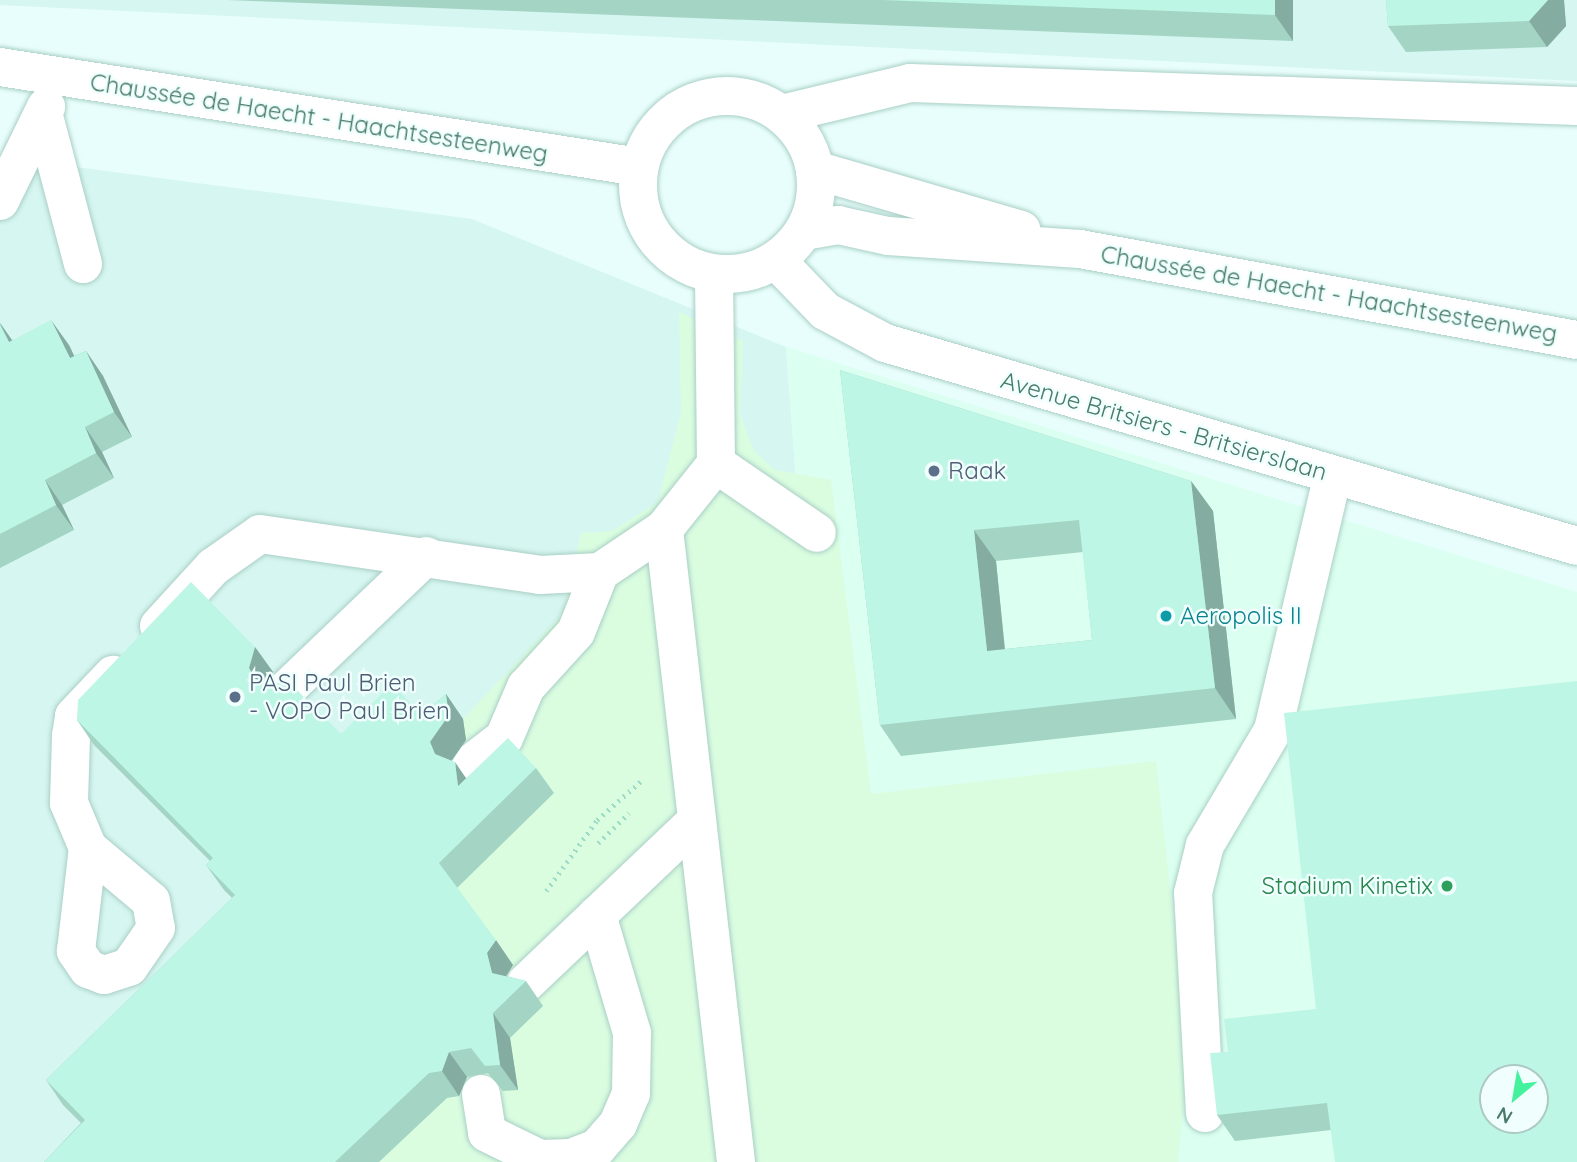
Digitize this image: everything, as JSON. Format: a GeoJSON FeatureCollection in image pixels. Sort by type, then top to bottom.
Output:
{"type":"FeatureCollection","features":[{"type":"Feature","properties":{"kind":"street","name":"Chaussée de Haecht - Haachtsesteenweg"},"geometry":{"type":"LineString","coordinates":[[0,67],[639,167]]}},
{"type":"Feature","properties":{"kind":"street"},"geometry":{"type":"LineString","coordinates":[[49,75],[45,120],[83,264]]}},
{"type":"Feature","properties":{"kind":"street"},"geometry":{"type":"LineString","coordinates":[[782,114],[910,83],[1577,106]]}},
{"type":"Feature","properties":{"kind":"street"},"geometry":{"type":"LineString","coordinates":[[708,97],[760,101],[782,114],[798,130],[815,170],[804,231],[776,260],[746,273],[714,274],[670,255],[653,237],[639,203],[639,167],[663,122],[708,97]]}},
{"type":"Feature","properties":{"kind":"street"},"geometry":{"type":"LineString","coordinates":[[0,201],[45,120]]}},
{"type":"Feature","properties":{"kind":"street","name":"Chaussée de Haecht - Haachtsesteenweg"},"geometry":{"type":"LineString","coordinates":[[815,170],[1080,249],[1577,340]]}},
{"type":"Feature","properties":{"kind":"street","name":"Chaussée de Haecht - Haachtsesteenweg"},"geometry":{"type":"LineString","coordinates":[[804,231],[838,225],[888,236],[1080,249]]}},
{"type":"Feature","properties":{"kind":"street","name":"Avenue Britsiers - Britsierslaan"},"geometry":{"type":"LineString","coordinates":[[776,260],[825,311],[885,343],[1577,546]]}},
{"type":"Feature","properties":{"kind":"street"},"geometry":{"type":"LineString","coordinates":[[88,848],[69,803],[74,716],[213,567],[260,534],[426,555],[540,575],[600,572],[664,529],[716,464],[714,274]]}},
{"type":"Feature","properties":{"kind":"street"},"geometry":{"type":"LineString","coordinates":[[716,464],[817,533]]}},
{"type":"Feature","properties":{"kind":"street"},"geometry":{"type":"LineString","coordinates":[[1205,1112],[1193,892],[1205,845],[1273,730],[1333,475]]}},
{"type":"Feature","properties":{"kind":"street"},"geometry":{"type":"LineString","coordinates":[[664,529],[736,1162]]}},
{"type":"Feature","properties":{"kind":"street"},"geometry":{"type":"LineString","coordinates":[[288,688],[426,555]]}},
{"type":"Feature","properties":{"kind":"street"},"geometry":{"type":"LineString","coordinates":[[469,765],[504,738],[526,687],[593,604],[600,572]]}},
{"type":"Feature","properties":{"kind":"street"},"geometry":{"type":"LineString","coordinates":[[526,983],[697,820]]}},
{"type":"Feature","properties":{"kind":"street"},"geometry":{"type":"LineString","coordinates":[[481,1094],[487,1133],[540,1159],[571,1158],[597,1148],[618,1124],[631,1094],[632,1033],[597,915]]}},
{"type":"Feature","properties":{"kind":"path"},"geometry":{"type":"LineString","coordinates":[[576,847],[597,820],[634,793],[648,769]]}},
{"type":"Feature","properties":{"kind":"shaded area"},"geometry":{"type":"Polygon","coordinates":[[[0,0],[1577,0],[1577,81],[0,5],[0,0]]]}},
{"type":"Feature","properties":{"kind":"shaded area"},"geometry":{"type":"Polygon","coordinates":[[[0,157],[472,219],[786,347],[847,1162],[0,1162],[0,157]]]}},
{"type":"Feature","properties":{"kind":"shaded area"},"geometry":{"type":"Polygon","coordinates":[[[679,312],[743,341],[740,413],[754,451],[775,470],[831,480],[871,794],[1156,761],[1188,1052],[1178,1162],[86,1162],[476,811],[463,719],[563,613],[581,533],[612,531],[658,502],[681,411],[679,312]]]}},
{"type":"Feature","properties":{"kind":"shaded area"},"geometry":{"type":"Polygon","coordinates":[[[786,347],[1577,592],[1577,1162],[847,1162],[786,347]]]}},
{"type":"Feature","properties":{"kind":"building"},"geometry":{"type":"Polygon","coordinates":[[[882,0],[1275,0],[1275,15],[882,0]]]}},
{"type":"Feature","properties":{"kind":"building"},"geometry":{"type":"Polygon","coordinates":[[[1386,0],[1548,0],[1529,21],[1388,26],[1386,0]]]}},
{"type":"Feature","properties":{"kind":"building"},"geometry":{"type":"Polygon","coordinates":[[[51,320],[70,358],[86,351],[114,412],[85,427],[96,453],[45,480],[56,505],[0,534],[0,325],[9,342],[51,320]]]}},
{"type":"Feature","properties":{"kind":"building","name":"Aeropolis II"},"geometry":{"type":"Polygon","coordinates":[[[840,370],[1191,481],[1215,688],[880,725],[840,370]],[[1079,520],[974,530],[987,651],[1092,640],[1079,520]]]}},
{"type":"Feature","properties":{"kind":"building"},"geometry":{"type":"Polygon","coordinates":[[[191,582],[255,647],[249,668],[255,679],[275,684],[286,679],[341,734],[392,684],[422,715],[446,694],[449,715],[430,742],[435,754],[455,762],[458,786],[508,738],[536,768],[439,863],[496,940],[487,953],[492,973],[526,981],[493,1013],[500,1065],[485,1066],[471,1048],[449,1052],[442,1071],[429,1073],[335,1162],[44,1162],[85,1120],[46,1080],[235,895],[206,865],[213,858],[77,720],[78,700],[191,582]]]}},
{"type":"Feature","properties":{"kind":"building","name":"Stadium Kinetix"},"geometry":{"type":"Polygon","coordinates":[[[1577,681],[1577,1162],[1335,1162],[1327,1103],[1217,1115],[1210,1053],[1228,1052],[1224,1019],[1316,1009],[1284,713],[1577,681]]]}},
{"type":"Feature","properties":{"kind":"place","name":"Raak"},"geometry":{"type":"Point","coordinates":[934,471]}},
{"type":"Feature","properties":{"kind":"place","name":"Aeropolis II"},"geometry":{"type":"Point","coordinates":[1166,616]}},
{"type":"Feature","properties":{"kind":"place","name":"PASI Paul Brien - VOPO Paul Brien"},"geometry":{"type":"Point","coordinates":[235,697]}},
{"type":"Feature","properties":{"kind":"place","name":"Stadium Kinetix"},"geometry":{"type":"Point","coordinates":[1447,886]}}]}
